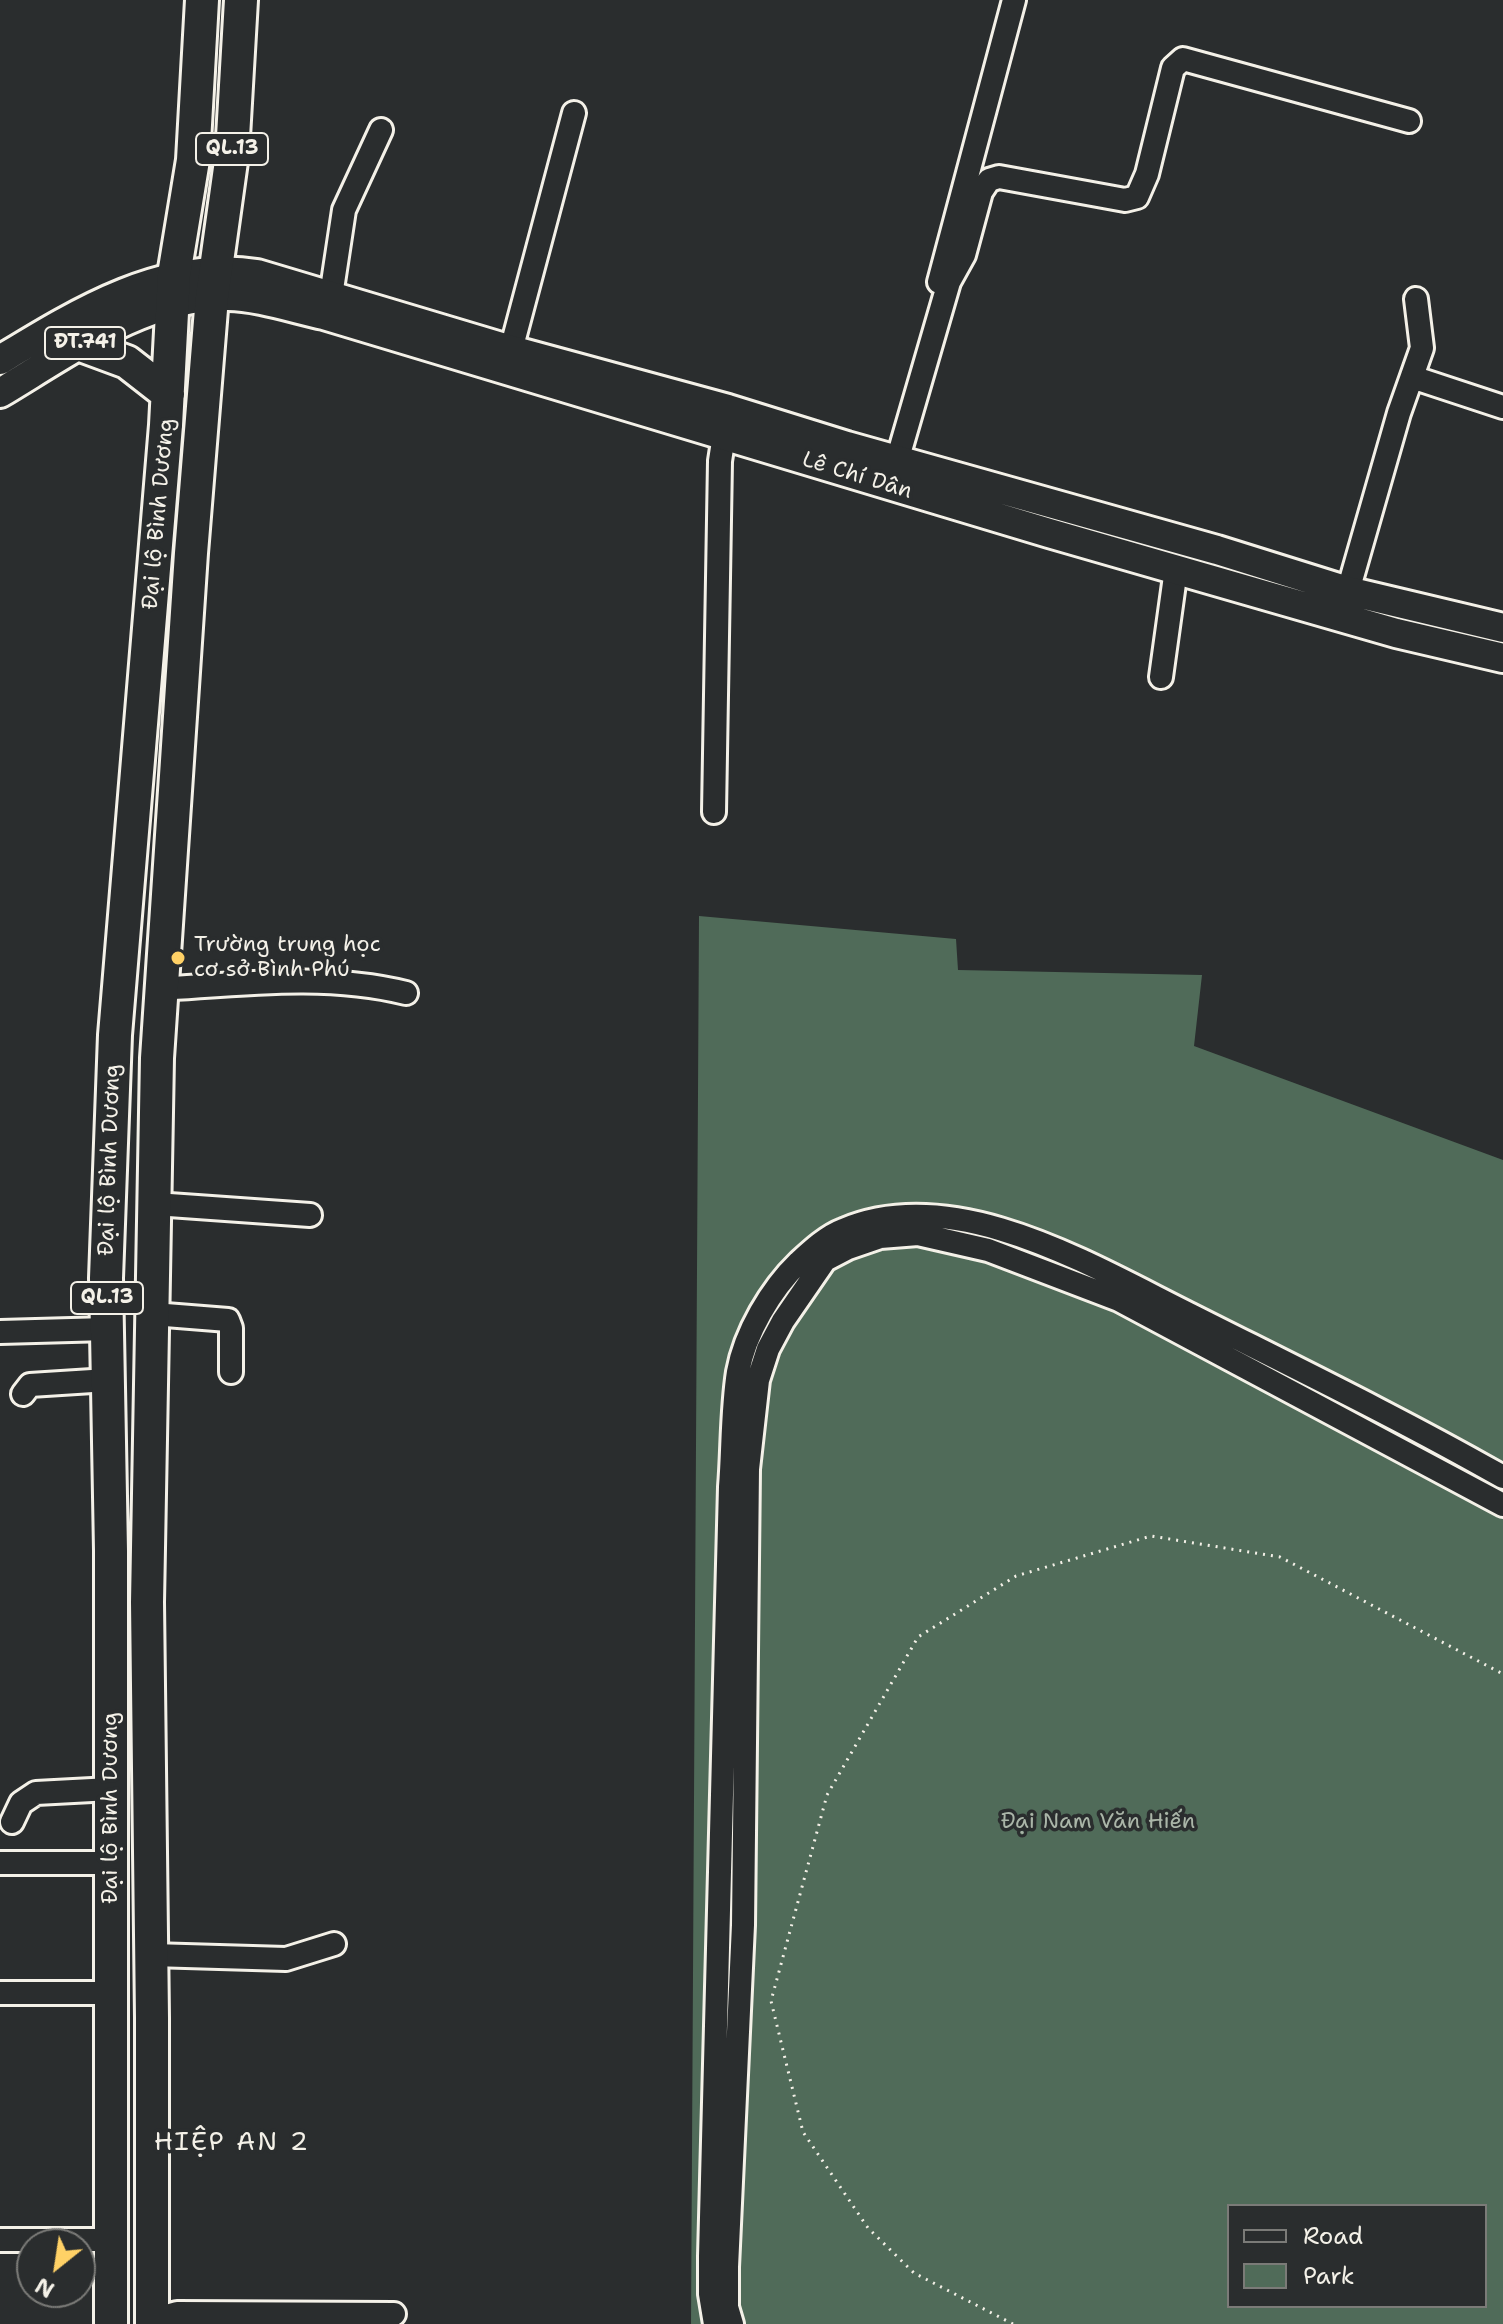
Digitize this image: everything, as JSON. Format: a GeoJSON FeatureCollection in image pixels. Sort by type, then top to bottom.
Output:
{"type":"FeatureCollection","features":[{"type":"Feature","properties":{"kind":"highway","name":"Đại lộ Bình Dương"},"geometry":{"type":"LineString","coordinates":[[111,2324],[111,1789],[106,1278],[115,1035],[174,289],[193,160],[202,0]]}},
{"type":"Feature","properties":{"kind":"highway","name":"Đại lộ Bình Dương"},"geometry":{"type":"LineString","coordinates":[[152,2322],[152,1955],[147,1602],[161,989],[213,284],[232,154],[241,0]]}},
{"type":"Feature","properties":{"kind":"highway"},"geometry":{"type":"LineString","coordinates":[[81,345],[127,362],[168,394]]}},
{"type":"Feature","properties":{"kind":"highway"},"geometry":{"type":"LineString","coordinates":[[127,892],[167,894]]}},
{"type":"Feature","properties":{"kind":"main road","name":"Lê Chí Dân"},"geometry":{"type":"LineString","coordinates":[[213,284],[257,274],[511,350],[1176,569],[1396,633],[1503,658]]}},
{"type":"Feature","properties":{"kind":"main road"},"geometry":{"type":"LineString","coordinates":[[174,289],[213,284]]}},
{"type":"Feature","properties":{"kind":"main road","name":"Lê Chí Dân"},"geometry":{"type":"LineString","coordinates":[[213,284],[230,296],[324,315],[726,422],[897,461],[1217,550],[1348,591],[1503,628]]}},
{"type":"Feature","properties":{"kind":"main road","name":"ĐT.741"},"geometry":{"type":"LineString","coordinates":[[0,393],[133,317],[174,289]]}},
{"type":"Feature","properties":{"kind":"main road","name":"ĐT.741"},"geometry":{"type":"LineString","coordinates":[[0,360],[44,333],[129,291],[174,289]]}},
{"type":"Feature","properties":{"kind":"street"},"geometry":{"type":"LineString","coordinates":[[914,400],[914,379],[1014,0]]}},
{"type":"Feature","properties":{"kind":"street"},"geometry":{"type":"LineString","coordinates":[[897,461],[949,282],[964,255],[981,192],[989,180],[999,177],[1125,200],[1137,197],[1147,174],[1173,68],[1183,59],[1409,121]]}},
{"type":"Feature","properties":{"kind":"street"},"geometry":{"type":"LineString","coordinates":[[511,350],[574,113]]}},
{"type":"Feature","properties":{"kind":"street"},"geometry":{"type":"LineString","coordinates":[[331,296],[344,210],[381,130]]}},
{"type":"Feature","properties":{"kind":"street"},"geometry":{"type":"LineString","coordinates":[[1348,591],[1399,413],[1422,348],[1416,299]]}},
{"type":"Feature","properties":{"kind":"street"},"geometry":{"type":"LineString","coordinates":[[1412,377],[1503,407]]}},
{"type":"Feature","properties":{"kind":"street"},"geometry":{"type":"LineString","coordinates":[[714,812],[716,585],[726,422]]}},
{"type":"Feature","properties":{"kind":"street"},"geometry":{"type":"LineString","coordinates":[[1161,677],[1176,569]]}},
{"type":"Feature","properties":{"kind":"street"},"geometry":{"type":"LineString","coordinates":[[161,989],[299,981],[369,984],[406,993]]}},
{"type":"Feature","properties":{"kind":"street"},"geometry":{"type":"LineString","coordinates":[[155,1204],[310,1215]]}},
{"type":"Feature","properties":{"kind":"street"},"geometry":{"type":"LineString","coordinates":[[715,2324],[710,2294],[710,2256],[730,1487],[739,1371],[762,1311],[784,1277],[839,1231],[874,1219],[905,1215],[952,1219],[1019,1235],[1080,1260],[1377,1407],[1503,1477]]}},
{"type":"Feature","properties":{"kind":"street"},"geometry":{"type":"LineString","coordinates":[[732,2324],[727,2307],[727,2267],[743,1925],[748,1469],[758,1380],[768,1349],[783,1321],[825,1260],[880,1237],[918,1234],[988,1250],[1119,1300],[1503,1505]]}},
{"type":"Feature","properties":{"kind":"street"},"geometry":{"type":"LineString","coordinates":[[153,1314],[228,1320],[231,1328],[231,1372]]}},
{"type":"Feature","properties":{"kind":"street"},"geometry":{"type":"LineString","coordinates":[[0,1332],[107,1329]]}},
{"type":"Feature","properties":{"kind":"street"},"geometry":{"type":"LineString","coordinates":[[23,1394],[30,1385],[108,1380]]}},
{"type":"Feature","properties":{"kind":"street"},"geometry":{"type":"LineString","coordinates":[[12,1822],[21,1803],[36,1793],[111,1789]]}},
{"type":"Feature","properties":{"kind":"street"},"geometry":{"type":"LineString","coordinates":[[0,1863],[111,1863]]}},
{"type":"Feature","properties":{"kind":"street"},"geometry":{"type":"LineString","coordinates":[[152,1955],[286,1959],[334,1944]]}},
{"type":"Feature","properties":{"kind":"street"},"geometry":{"type":"LineString","coordinates":[[0,1993],[111,1993]]}},
{"type":"Feature","properties":{"kind":"street"},"geometry":{"type":"LineString","coordinates":[[0,2240],[111,2240]]}},
{"type":"Feature","properties":{"kind":"street"},"geometry":{"type":"LineString","coordinates":[[152,2322],[177,2313],[394,2314]]}},
{"type":"Feature","properties":{"kind":"path"},"geometry":{"type":"LineString","coordinates":[[1013,2324],[914,2273],[868,2228],[803,2132],[771,2001],[827,1795],[918,1637],[1016,1576],[1151,1536],[1280,1557],[1503,1674]]}},
{"type":"Feature","properties":{"kind":"green space","name":"Đại Nam Văn Hiến"},"geometry":{"type":"Polygon","coordinates":[[[699,916],[956,939],[958,970],[1202,975],[1194,1046],[1503,1160],[1503,2324],[691,2324],[699,916]]]}},
{"type":"Feature","properties":{"kind":"place","name":"Trường trung học cơ sở Bình Phú"},"geometry":{"type":"Point","coordinates":[178,958]}},
{"type":"Feature","properties":{"kind":"district","name":"HIỆP AN 2"},"geometry":{"type":"Point","coordinates":[232,2143]}}]}
